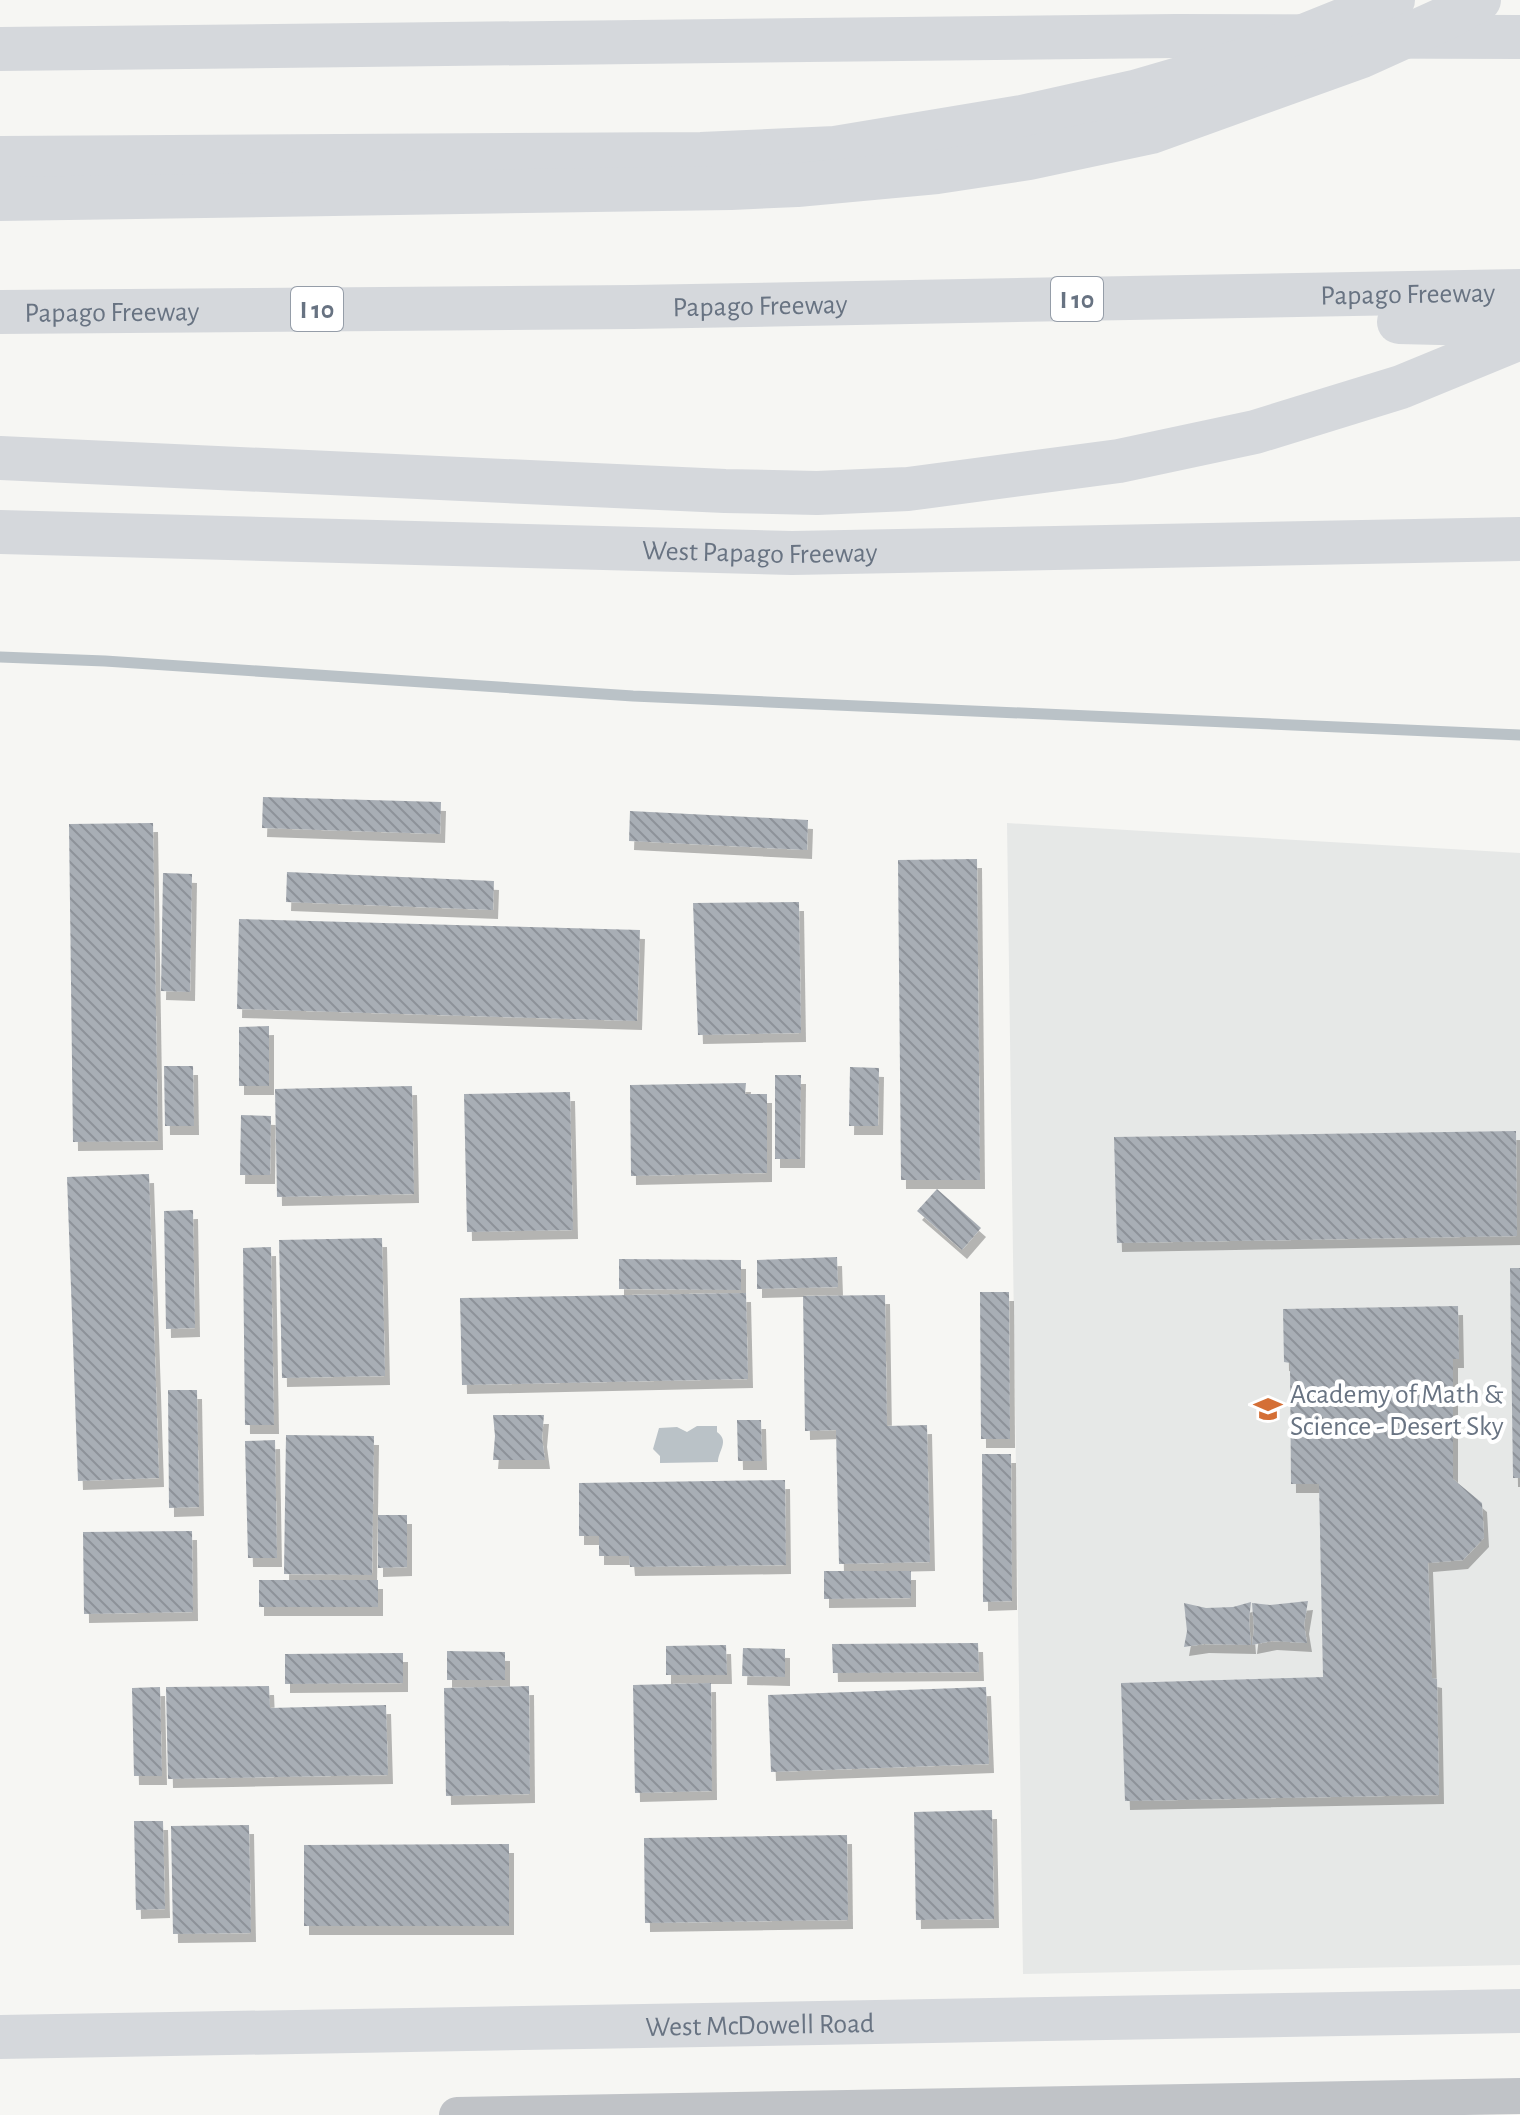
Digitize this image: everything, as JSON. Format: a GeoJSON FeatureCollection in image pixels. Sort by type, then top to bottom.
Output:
{"type":"FeatureCollection","features":[{"type":"Feature","properties":{"kind":"main road"},"geometry":{"type":"LineString","coordinates":[[0,199],[655,170],[701,154],[835,148],[1022,117],[1134,92],[1244,60],[1393,0]]}},
{"type":"Feature","properties":{"kind":"main road"},"geometry":{"type":"LineString","coordinates":[[0,158],[655,170],[797,185],[937,172],[1029,158],[1151,132],[1362,56],[1479,0]]}},
{"type":"Feature","properties":{"kind":"main road"},"geometry":{"type":"LineString","coordinates":[[0,49],[1176,36],[1520,37]]}},
{"type":"Feature","properties":{"kind":"main road","name":"Papago Freeway"},"geometry":{"type":"LineString","coordinates":[[0,312],[633,307],[1520,291]]}},
{"type":"Feature","properties":{"kind":"main road"},"geometry":{"type":"LineString","coordinates":[[633,307],[1520,325]]}},
{"type":"Feature","properties":{"kind":"main road"},"geometry":{"type":"LineString","coordinates":[[0,458],[817,493],[908,489],[1119,461],[1255,432],[1401,387],[1520,338]]}},
{"type":"Feature","properties":{"kind":"main road","name":"West Papago Freeway"},"geometry":{"type":"LineString","coordinates":[[0,532],[792,553],[1520,539]]}},
{"type":"Feature","properties":{"kind":"main road","name":"West McDowell Road"},"geometry":{"type":"LineString","coordinates":[[0,2037],[1520,2011]]}},
{"type":"Feature","properties":{"kind":"street"},"geometry":{"type":"LineString","coordinates":[[457,2115],[1191,2109],[1520,2096]]}},
{"type":"Feature","properties":{"kind":"shaded area","name":"Academy of Math & Science - Desert Sky"},"geometry":{"type":"Polygon","coordinates":[[[1007,823],[1520,853],[1520,1965],[1023,1974],[1007,823]]]}},
{"type":"Feature","properties":{"kind":"shaded area"},"geometry":{"type":"Polygon","coordinates":[[[697,1426],[717,1426],[717,1432],[723,1439],[718,1462],[660,1463],[660,1456],[653,1449],[659,1428],[677,1427],[687,1432],[697,1426]]]}},
{"type":"Feature","properties":{"kind":"building"},"geometry":{"type":"Polygon","coordinates":[[[263,797],[441,802],[440,834],[262,828],[263,797]]]}},
{"type":"Feature","properties":{"kind":"building"},"geometry":{"type":"Polygon","coordinates":[[[630,811],[808,820],[807,850],[629,841],[630,811]]]}},
{"type":"Feature","properties":{"kind":"building"},"geometry":{"type":"Polygon","coordinates":[[[153,823],[158,1141],[73,1142],[69,824],[153,823]]]}},
{"type":"Feature","properties":{"kind":"building"},"geometry":{"type":"Polygon","coordinates":[[[977,859],[980,1180],[901,1180],[898,860],[977,859]]]}},
{"type":"Feature","properties":{"kind":"building"},"geometry":{"type":"Polygon","coordinates":[[[287,872],[494,881],[493,910],[286,902],[287,872]]]}},
{"type":"Feature","properties":{"kind":"building"},"geometry":{"type":"Polygon","coordinates":[[[163,873],[192,874],[190,992],[161,991],[163,873]]]}},
{"type":"Feature","properties":{"kind":"building"},"geometry":{"type":"Polygon","coordinates":[[[799,902],[801,1033],[698,1035],[693,903],[799,902]]]}},
{"type":"Feature","properties":{"kind":"building"},"geometry":{"type":"Polygon","coordinates":[[[239,919],[640,930],[637,1021],[237,1009],[239,919]]]}},
{"type":"Feature","properties":{"kind":"building"},"geometry":{"type":"Polygon","coordinates":[[[269,1026],[269,1086],[239,1086],[239,1027],[269,1026]]]}},
{"type":"Feature","properties":{"kind":"building"},"geometry":{"type":"Polygon","coordinates":[[[164,1066],[193,1066],[194,1126],[165,1126],[164,1066]]]}},
{"type":"Feature","properties":{"kind":"building"},"geometry":{"type":"Polygon","coordinates":[[[850,1067],[879,1068],[878,1126],[849,1126],[850,1067]]]}},
{"type":"Feature","properties":{"kind":"building"},"geometry":{"type":"Polygon","coordinates":[[[775,1075],[801,1075],[800,1159],[775,1159],[775,1075]]]}},
{"type":"Feature","properties":{"kind":"building"},"geometry":{"type":"Polygon","coordinates":[[[746,1083],[745,1094],[767,1094],[767,1173],[631,1176],[630,1085],[746,1083]]]}},
{"type":"Feature","properties":{"kind":"building"},"geometry":{"type":"Polygon","coordinates":[[[412,1086],[414,1194],[277,1197],[275,1089],[412,1086]]]}},
{"type":"Feature","properties":{"kind":"building"},"geometry":{"type":"Polygon","coordinates":[[[570,1092],[573,1230],[467,1232],[464,1094],[570,1092]]]}},
{"type":"Feature","properties":{"kind":"building"},"geometry":{"type":"Polygon","coordinates":[[[241,1115],[271,1116],[270,1175],[240,1175],[241,1115]]]}},
{"type":"Feature","properties":{"kind":"building"},"geometry":{"type":"Polygon","coordinates":[[[1516,1131],[1517,1236],[1117,1243],[1114,1137],[1516,1131]]]}},
{"type":"Feature","properties":{"kind":"building"},"geometry":{"type":"Polygon","coordinates":[[[149,1174],[159,1478],[78,1481],[67,1177],[149,1174]]]}},
{"type":"Feature","properties":{"kind":"building"},"geometry":{"type":"Polygon","coordinates":[[[937,1189],[981,1228],[962,1250],[917,1211],[937,1189]]]}},
{"type":"Feature","properties":{"kind":"building"},"geometry":{"type":"Polygon","coordinates":[[[193,1210],[195,1328],[166,1329],[164,1211],[193,1210]]]}},
{"type":"Feature","properties":{"kind":"building"},"geometry":{"type":"Polygon","coordinates":[[[382,1238],[385,1376],[282,1378],[279,1240],[382,1238]]]}},
{"type":"Feature","properties":{"kind":"building"},"geometry":{"type":"Polygon","coordinates":[[[271,1247],[274,1425],[245,1425],[243,1248],[271,1247]]]}},
{"type":"Feature","properties":{"kind":"building"},"geometry":{"type":"Polygon","coordinates":[[[837,1257],[838,1287],[757,1289],[757,1260],[837,1257]]]}},
{"type":"Feature","properties":{"kind":"building"},"geometry":{"type":"Polygon","coordinates":[[[619,1259],[741,1260],[741,1290],[619,1289],[619,1259]]]}},
{"type":"Feature","properties":{"kind":"building"},"geometry":{"type":"Polygon","coordinates":[[[1510,1268],[1520,1268],[1520,1478],[1513,1478],[1510,1268]]]}},
{"type":"Feature","properties":{"kind":"building"},"geometry":{"type":"Polygon","coordinates":[[[980,1292],[1009,1292],[1010,1439],[981,1439],[980,1292]]]}},
{"type":"Feature","properties":{"kind":"building"},"geometry":{"type":"Polygon","coordinates":[[[746,1293],[748,1379],[462,1385],[460,1298],[746,1293]]]}},
{"type":"Feature","properties":{"kind":"building"},"geometry":{"type":"Polygon","coordinates":[[[885,1295],[887,1426],[927,1425],[930,1562],[839,1564],[836,1430],[805,1431],[803,1296],[885,1295]]]}},
{"type":"Feature","properties":{"kind":"building"},"geometry":{"type":"Polygon","coordinates":[[[1458,1306],[1459,1359],[1453,1359],[1453,1479],[1482,1503],[1484,1538],[1463,1560],[1428,1563],[1432,1678],[1437,1679],[1439,1795],[1125,1801],[1121,1683],[1323,1677],[1319,1484],[1291,1484],[1290,1363],[1284,1362],[1283,1309],[1458,1306]]]}},
{"type":"Feature","properties":{"kind":"building"},"geometry":{"type":"Polygon","coordinates":[[[168,1390],[197,1390],[199,1507],[169,1508],[168,1390]]]}},
{"type":"Feature","properties":{"kind":"building"},"geometry":{"type":"Polygon","coordinates":[[[493,1415],[544,1415],[542,1438],[545,1460],[493,1460],[493,1415]]]}},
{"type":"Feature","properties":{"kind":"building"},"geometry":{"type":"Polygon","coordinates":[[[737,1420],[761,1420],[762,1461],[738,1461],[737,1420]]]}},
{"type":"Feature","properties":{"kind":"building"},"geometry":{"type":"Polygon","coordinates":[[[286,1435],[374,1436],[372,1575],[284,1574],[286,1435]]]}},
{"type":"Feature","properties":{"kind":"building"},"geometry":{"type":"Polygon","coordinates":[[[275,1440],[277,1558],[248,1558],[245,1441],[275,1440]]]}},
{"type":"Feature","properties":{"kind":"building"},"geometry":{"type":"Polygon","coordinates":[[[982,1454],[1011,1454],[1012,1601],[983,1602],[982,1454]]]}},
{"type":"Feature","properties":{"kind":"building"},"geometry":{"type":"Polygon","coordinates":[[[785,1480],[786,1565],[630,1567],[629,1556],[599,1556],[599,1536],[579,1536],[579,1483],[785,1480]]]}},
{"type":"Feature","properties":{"kind":"building"},"geometry":{"type":"Polygon","coordinates":[[[378,1515],[407,1515],[407,1567],[378,1568],[378,1515]]]}},
{"type":"Feature","properties":{"kind":"building"},"geometry":{"type":"Polygon","coordinates":[[[192,1531],[193,1612],[84,1614],[83,1532],[192,1531]]]}},
{"type":"Feature","properties":{"kind":"building"},"geometry":{"type":"Polygon","coordinates":[[[824,1571],[911,1571],[911,1598],[824,1599],[824,1571]]]}},
{"type":"Feature","properties":{"kind":"building"},"geometry":{"type":"Polygon","coordinates":[[[259,1580],[378,1580],[378,1607],[259,1607],[259,1580]]]}},
{"type":"Feature","properties":{"kind":"building"},"geometry":{"type":"Polygon","coordinates":[[[1308,1601],[1304,1625],[1307,1643],[1272,1641],[1252,1645],[1252,1603],[1270,1605],[1308,1601]]]}},
{"type":"Feature","properties":{"kind":"building"},"geometry":{"type":"Polygon","coordinates":[[[1251,1602],[1251,1645],[1204,1644],[1184,1647],[1187,1631],[1184,1603],[1206,1608],[1233,1607],[1251,1602]]]}},
{"type":"Feature","properties":{"kind":"building"},"geometry":{"type":"Polygon","coordinates":[[[978,1643],[979,1672],[833,1673],[832,1644],[978,1643]]]}},
{"type":"Feature","properties":{"kind":"building"},"geometry":{"type":"Polygon","coordinates":[[[726,1645],[727,1675],[666,1675],[666,1646],[726,1645]]]}},
{"type":"Feature","properties":{"kind":"building"},"geometry":{"type":"Polygon","coordinates":[[[743,1648],[785,1649],[785,1677],[742,1676],[743,1648]]]}},
{"type":"Feature","properties":{"kind":"building"},"geometry":{"type":"Polygon","coordinates":[[[447,1651],[505,1652],[505,1680],[447,1680],[447,1651]]]}},
{"type":"Feature","properties":{"kind":"building"},"geometry":{"type":"Polygon","coordinates":[[[403,1653],[403,1683],[285,1684],[285,1654],[403,1653]]]}},
{"type":"Feature","properties":{"kind":"building"},"geometry":{"type":"Polygon","coordinates":[[[711,1683],[712,1791],[635,1793],[633,1685],[711,1683]]]}},
{"type":"Feature","properties":{"kind":"building"},"geometry":{"type":"Polygon","coordinates":[[[269,1686],[270,1708],[386,1705],[388,1775],[168,1779],[166,1687],[269,1686]]]}},
{"type":"Feature","properties":{"kind":"building"},"geometry":{"type":"Polygon","coordinates":[[[529,1686],[530,1794],[446,1796],[444,1688],[529,1686]]]}},
{"type":"Feature","properties":{"kind":"building"},"geometry":{"type":"Polygon","coordinates":[[[160,1687],[162,1776],[134,1776],[132,1688],[160,1687]]]}},
{"type":"Feature","properties":{"kind":"building"},"geometry":{"type":"Polygon","coordinates":[[[986,1687],[989,1764],[771,1772],[768,1695],[986,1687]]]}},
{"type":"Feature","properties":{"kind":"building"},"geometry":{"type":"Polygon","coordinates":[[[992,1810],[994,1919],[916,1920],[914,1812],[992,1810]]]}},
{"type":"Feature","properties":{"kind":"building"},"geometry":{"type":"Polygon","coordinates":[[[134,1821],[163,1821],[165,1909],[136,1910],[134,1821]]]}},
{"type":"Feature","properties":{"kind":"building"},"geometry":{"type":"Polygon","coordinates":[[[249,1825],[251,1933],[173,1934],[171,1826],[249,1825]]]}},
{"type":"Feature","properties":{"kind":"building"},"geometry":{"type":"Polygon","coordinates":[[[847,1835],[848,1920],[645,1923],[644,1838],[847,1835]]]}},
{"type":"Feature","properties":{"kind":"building"},"geometry":{"type":"Polygon","coordinates":[[[509,1844],[509,1926],[304,1926],[304,1845],[509,1844]]]}},
{"type":"Feature","properties":{"kind":"waterway"},"geometry":{"type":"LineString","coordinates":[[0,657],[105,661],[633,696],[1520,735]]}},
{"type":"Feature","properties":{"kind":"place","name":"Academy of Math & Science - Desert Sky"},"geometry":{"type":"Point","coordinates":[1268,1409]}}]}
